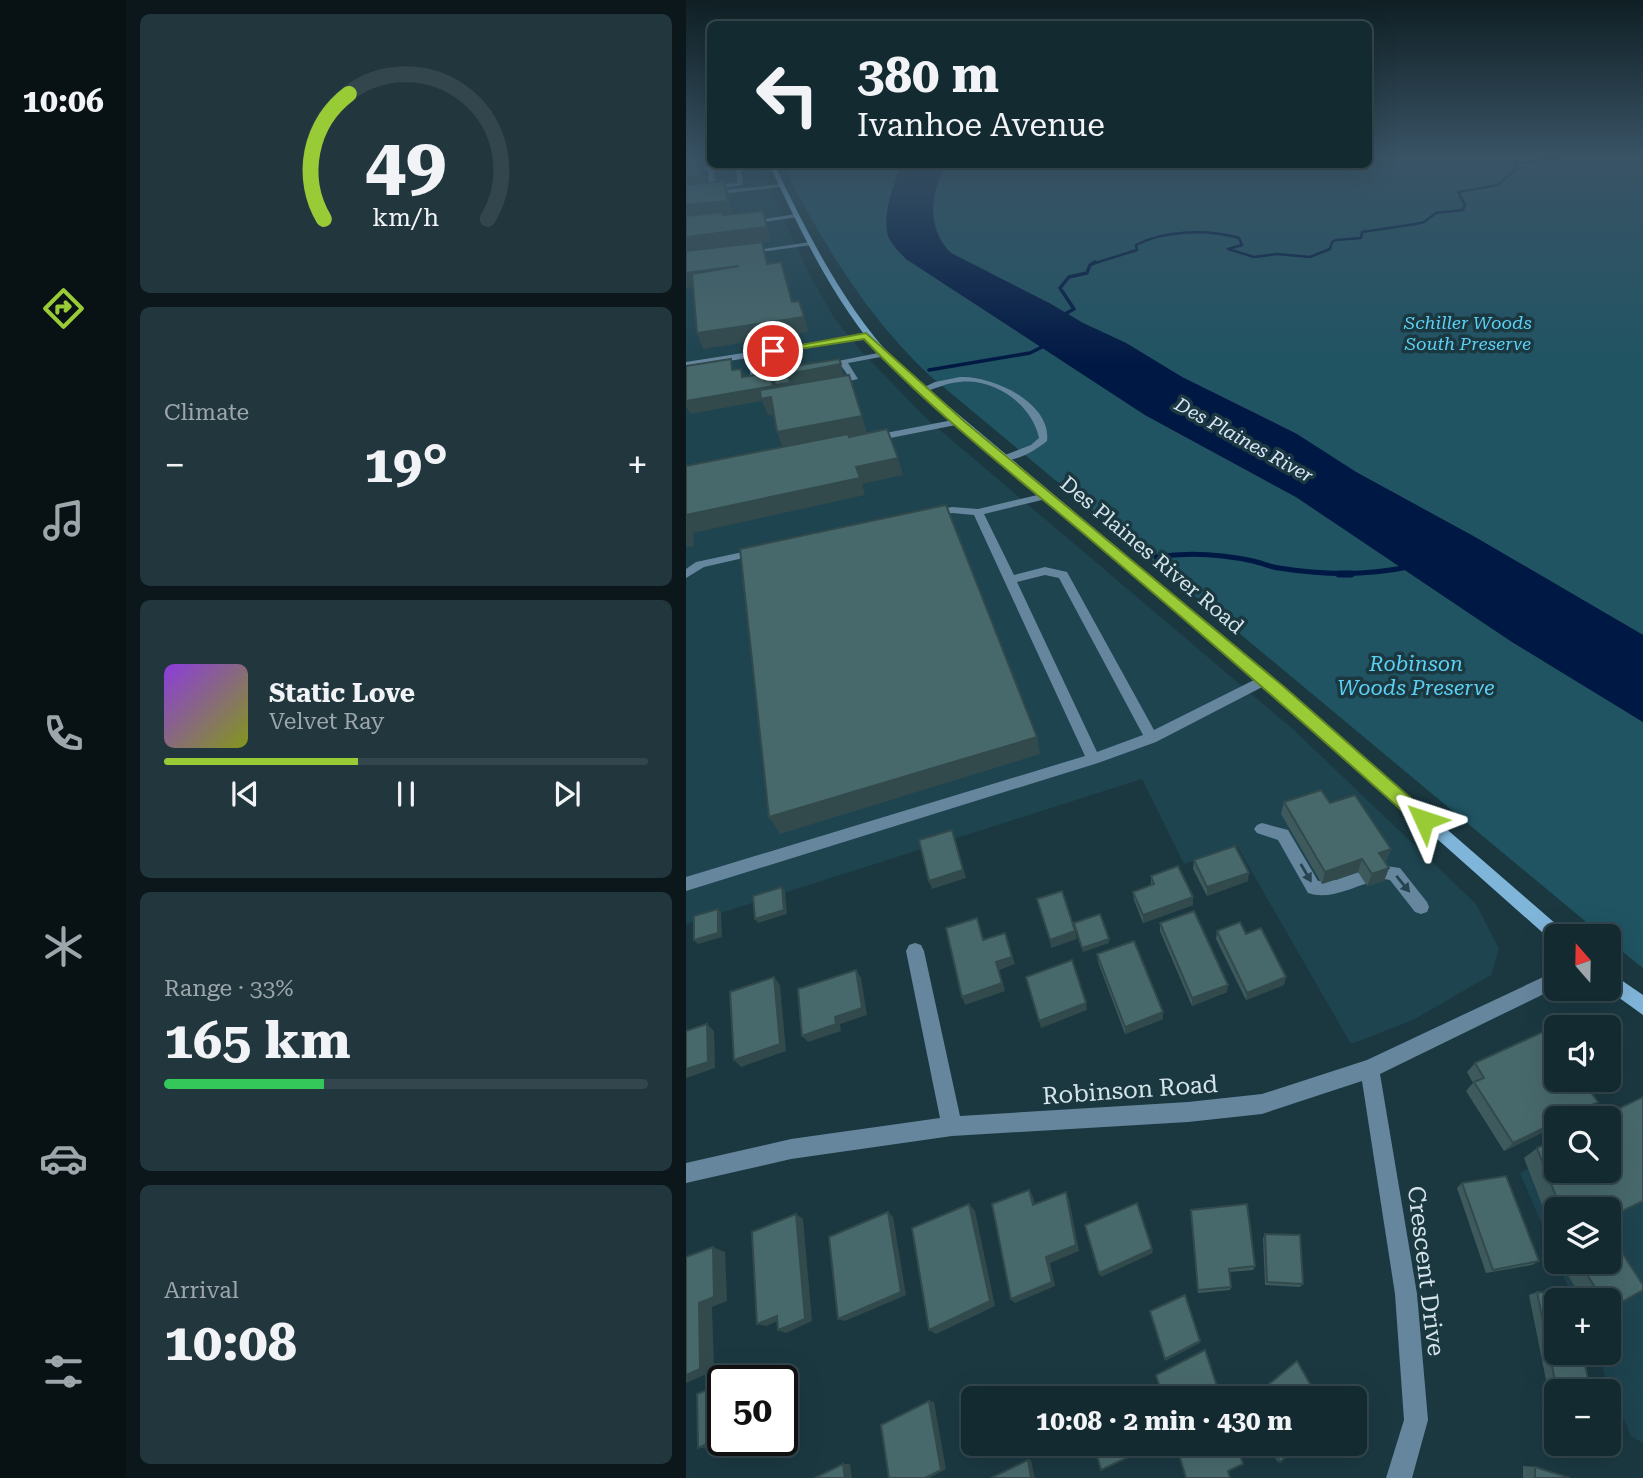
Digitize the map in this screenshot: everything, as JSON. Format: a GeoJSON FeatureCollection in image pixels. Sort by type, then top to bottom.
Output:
{"type":"FeatureCollection","features":[{"type":"Feature","properties":{"kind":"main road","name":"Des Plaines River Road"},"geometry":{"type":"LineString","coordinates":[[801,227],[827,277],[866,336],[883,354],[958,422],[1265,680],[1544,924]]}},
{"type":"Feature","properties":{"kind":"main road"},"geometry":{"type":"LineString","coordinates":[[1621,989],[1643,1006]]}},
{"type":"Feature","properties":{"kind":"street"},"geometry":{"type":"LineString","coordinates":[[741,253],[810,244]]}},
{"type":"Feature","properties":{"kind":"street"},"geometry":{"type":"LineString","coordinates":[[686,365],[866,336]]}},
{"type":"Feature","properties":{"kind":"street"},"geometry":{"type":"LineString","coordinates":[[810,368],[883,354]]}},
{"type":"Feature","properties":{"kind":"street"},"geometry":{"type":"LineString","coordinates":[[750,355],[756,384]]}},
{"type":"Feature","properties":{"kind":"street"},"geometry":{"type":"LineString","coordinates":[[820,385],[854,379],[843,362]]}},
{"type":"Feature","properties":{"kind":"street"},"geometry":{"type":"LineString","coordinates":[[922,390],[958,379],[977,380],[1026,404],[1038,421],[1044,439],[1034,447],[1003,459]]}},
{"type":"Feature","properties":{"kind":"street"},"geometry":{"type":"LineString","coordinates":[[863,440],[958,422]]}},
{"type":"Feature","properties":{"kind":"street"},"geometry":{"type":"LineString","coordinates":[[912,518],[952,510],[978,512],[1046,496]]}},
{"type":"Feature","properties":{"kind":"street"},"geometry":{"type":"LineString","coordinates":[[978,512],[1093,759]]}},
{"type":"Feature","properties":{"kind":"street"},"geometry":{"type":"LineString","coordinates":[[686,573],[700,564],[766,550]]}},
{"type":"Feature","properties":{"kind":"street"},"geometry":{"type":"LineString","coordinates":[[1010,580],[1045,571],[1063,575],[1151,738]]}},
{"type":"Feature","properties":{"kind":"street"},"geometry":{"type":"LineString","coordinates":[[686,884],[1093,759],[1151,738],[1265,680]]}},
{"type":"Feature","properties":{"kind":"street"},"geometry":{"type":"LineString","coordinates":[[1262,829],[1283,835],[1314,888],[1336,887],[1362,877]]}},
{"type":"Feature","properties":{"kind":"street"},"geometry":{"type":"LineString","coordinates":[[1378,872],[1394,873],[1421,907]]}},
{"type":"Feature","properties":{"kind":"street"},"geometry":{"type":"LineString","coordinates":[[915,951],[952,1126]]}},
{"type":"Feature","properties":{"kind":"street","name":"Robinson Road"},"geometry":{"type":"LineString","coordinates":[[686,1173],[791,1149],[952,1126],[1188,1112],[1262,1104],[1370,1069],[1544,985]]}},
{"type":"Feature","properties":{"kind":"street","name":"Crescent Drive"},"geometry":{"type":"LineString","coordinates":[[1370,1069],[1406,1294],[1416,1420],[1399,1478]]}},
{"type":"Feature","properties":{"kind":"shaded area"},"geometry":{"type":"Polygon","coordinates":[[[686,227],[788,227],[809,274],[835,319],[860,350],[927,419],[1295,731],[1476,904],[1499,949],[1491,975],[1413,1020],[1351,1044],[1237,846],[1184,864],[1142,779],[686,924],[686,227]]]}},
{"type":"Feature","properties":{"kind":"shaded area"},"geometry":{"type":"Polygon","coordinates":[[[1643,1107],[1643,1443],[1631,1436],[1621,1412],[1621,1379],[1607,1379],[1601,1365],[1621,1365],[1621,1288],[1569,1288],[1562,1274],[1621,1274],[1621,1197],[1544,1197],[1544,1230],[1520,1173],[1544,1160],[1544,1183],[1621,1183],[1621,1147],[1643,1107]]]}},
{"type":"Feature","properties":{"kind":"green space","name":"Robinson Woods Preserve"},"geometry":{"type":"Polygon","coordinates":[[[816,227],[902,227],[906,259],[1145,415],[1296,497],[1512,642],[1643,722],[1643,968],[1621,950],[1621,924],[1589,924],[929,375],[884,326],[846,276],[816,227]]]}},
{"type":"Feature","properties":{"kind":"green space","name":"Schiller Woods South Preserve"},"geometry":{"type":"Polygon","coordinates":[[[936,227],[1643,227],[1643,635],[1475,537],[1356,472],[1296,434],[1182,377],[1126,343],[951,253],[936,227]]]}},
{"type":"Feature","properties":{"kind":"water","name":"Des Plaines River"},"geometry":{"type":"Polygon","coordinates":[[[935,227],[951,253],[1126,343],[1182,377],[1297,434],[1356,472],[1475,537],[1643,635],[1643,722],[1512,642],[1296,497],[1145,415],[906,259],[891,242],[887,228],[935,227]]]}},
{"type":"Feature","properties":{"kind":"building"},"geometry":{"type":"Polygon","coordinates":[[[686,227],[767,227],[686,237],[686,227]]]}},
{"type":"Feature","properties":{"kind":"building"},"geometry":{"type":"Polygon","coordinates":[[[762,242],[767,264],[781,262],[792,302],[799,301],[804,317],[697,333],[692,274],[739,266],[686,273],[686,251],[762,242]]]}},
{"type":"Feature","properties":{"kind":"building"},"geometry":{"type":"Polygon","coordinates":[[[788,344],[794,366],[839,359],[841,364],[788,374],[790,383],[775,385],[766,347],[788,344]]]}},
{"type":"Feature","properties":{"kind":"building"},"geometry":{"type":"Polygon","coordinates":[[[731,359],[732,370],[741,369],[742,377],[770,373],[773,386],[686,401],[686,366],[731,359]]]}},
{"type":"Feature","properties":{"kind":"building"},"geometry":{"type":"Polygon","coordinates":[[[849,375],[862,416],[777,432],[771,397],[761,399],[760,390],[849,375]]]}},
{"type":"Feature","properties":{"kind":"building"},"geometry":{"type":"Polygon","coordinates":[[[887,429],[898,458],[856,467],[860,478],[686,515],[686,466],[848,434],[849,437],[887,429]]]}},
{"type":"Feature","properties":{"kind":"building"},"geometry":{"type":"Polygon","coordinates":[[[946,505],[1037,737],[769,817],[740,549],[946,505]]]}},
{"type":"Feature","properties":{"kind":"building"},"geometry":{"type":"Polygon","coordinates":[[[1321,790],[1330,803],[1355,795],[1391,849],[1379,853],[1389,868],[1372,874],[1362,859],[1325,872],[1284,802],[1321,790]]]}},
{"type":"Feature","properties":{"kind":"building"},"geometry":{"type":"Polygon","coordinates":[[[952,830],[963,870],[929,881],[919,840],[952,830]]]}},
{"type":"Feature","properties":{"kind":"building"},"geometry":{"type":"Polygon","coordinates":[[[1235,846],[1249,873],[1207,887],[1194,860],[1235,846]]]}},
{"type":"Feature","properties":{"kind":"building"},"geometry":{"type":"Polygon","coordinates":[[[1178,866],[1193,897],[1143,915],[1133,892],[1154,884],[1151,876],[1178,866]]]}},
{"type":"Feature","properties":{"kind":"building"},"geometry":{"type":"Polygon","coordinates":[[[782,887],[784,910],[755,919],[753,896],[782,887]]]}},
{"type":"Feature","properties":{"kind":"building"},"geometry":{"type":"Polygon","coordinates":[[[1062,891],[1075,931],[1050,940],[1037,899],[1062,891]]]}},
{"type":"Feature","properties":{"kind":"building"},"geometry":{"type":"Polygon","coordinates":[[[718,909],[718,933],[694,940],[694,916],[718,909]]]}},
{"type":"Feature","properties":{"kind":"building"},"geometry":{"type":"Polygon","coordinates":[[[1194,911],[1228,985],[1192,998],[1160,923],[1194,911]]]}},
{"type":"Feature","properties":{"kind":"building"},"geometry":{"type":"Polygon","coordinates":[[[1100,914],[1109,939],[1082,948],[1074,923],[1100,914]]]}},
{"type":"Feature","properties":{"kind":"building"},"geometry":{"type":"Polygon","coordinates":[[[977,918],[983,940],[1005,933],[1012,957],[996,962],[1002,983],[962,997],[946,928],[977,918]]]}},
{"type":"Feature","properties":{"kind":"building"},"geometry":{"type":"Polygon","coordinates":[[[1240,922],[1246,934],[1261,928],[1286,977],[1247,993],[1217,931],[1240,922]]]}},
{"type":"Feature","properties":{"kind":"building"},"geometry":{"type":"Polygon","coordinates":[[[1134,941],[1163,1012],[1125,1027],[1097,954],[1134,941]]]}},
{"type":"Feature","properties":{"kind":"building"},"geometry":{"type":"Polygon","coordinates":[[[1072,960],[1086,1003],[1039,1021],[1026,977],[1072,960]]]}},
{"type":"Feature","properties":{"kind":"building"},"geometry":{"type":"Polygon","coordinates":[[[856,970],[862,1008],[835,1017],[836,1024],[802,1036],[798,989],[856,970]]]}},
{"type":"Feature","properties":{"kind":"building"},"geometry":{"type":"Polygon","coordinates":[[[774,977],[780,1044],[734,1060],[730,992],[774,977]]]}},
{"type":"Feature","properties":{"kind":"building"},"geometry":{"type":"Polygon","coordinates":[[[707,1024],[708,1062],[686,1069],[686,1031],[707,1024]]]}},
{"type":"Feature","properties":{"kind":"building"},"geometry":{"type":"Polygon","coordinates":[[[1544,1031],[1544,1092],[1591,1092],[1598,1102],[1590,1106],[1544,1106],[1544,1128],[1513,1143],[1474,1082],[1484,1078],[1475,1063],[1544,1031]]]}},
{"type":"Feature","properties":{"kind":"building"},"geometry":{"type":"Polygon","coordinates":[[[1643,1097],[1643,1201],[1621,1212],[1621,1197],[1556,1197],[1551,1183],[1621,1183],[1621,1108],[1643,1097]]]}},
{"type":"Feature","properties":{"kind":"building"},"geometry":{"type":"Polygon","coordinates":[[[1544,1145],[1544,1166],[1537,1148],[1544,1145]]]}},
{"type":"Feature","properties":{"kind":"building"},"geometry":{"type":"Polygon","coordinates":[[[1506,1176],[1539,1261],[1493,1270],[1462,1183],[1506,1176]]]}},
{"type":"Feature","properties":{"kind":"building"},"geometry":{"type":"Polygon","coordinates":[[[1029,1190],[1033,1205],[1066,1192],[1076,1245],[1046,1257],[1052,1282],[1011,1299],[992,1204],[1029,1190]]]}},
{"type":"Feature","properties":{"kind":"building"},"geometry":{"type":"Polygon","coordinates":[[[1137,1203],[1152,1249],[1099,1273],[1085,1225],[1137,1203]]]}},
{"type":"Feature","properties":{"kind":"building"},"geometry":{"type":"Polygon","coordinates":[[[969,1204],[990,1301],[929,1330],[912,1228],[969,1204]]]}},
{"type":"Feature","properties":{"kind":"building"},"geometry":{"type":"Polygon","coordinates":[[[1247,1204],[1255,1266],[1229,1269],[1231,1287],[1198,1290],[1191,1210],[1247,1204]]]}},
{"type":"Feature","properties":{"kind":"building"},"geometry":{"type":"Polygon","coordinates":[[[888,1212],[901,1292],[838,1319],[829,1237],[888,1212]]]}},
{"type":"Feature","properties":{"kind":"building"},"geometry":{"type":"Polygon","coordinates":[[[796,1214],[805,1319],[778,1330],[777,1316],[757,1324],[752,1232],[796,1214]]]}},
{"type":"Feature","properties":{"kind":"building"},"geometry":{"type":"Polygon","coordinates":[[[1265,1234],[1300,1235],[1303,1284],[1267,1282],[1265,1234]]]}},
{"type":"Feature","properties":{"kind":"building"},"geometry":{"type":"Polygon","coordinates":[[[713,1247],[714,1297],[699,1303],[700,1369],[686,1375],[686,1257],[713,1247]]]}},
{"type":"Feature","properties":{"kind":"building"},"geometry":{"type":"Polygon","coordinates":[[[1621,1251],[1643,1285],[1643,1290],[1621,1302],[1621,1288],[1595,1288],[1587,1274],[1621,1274],[1621,1251]]]}},
{"type":"Feature","properties":{"kind":"building"},"geometry":{"type":"Polygon","coordinates":[[[1537,1292],[1544,1292],[1544,1327],[1537,1292]]]}},
{"type":"Feature","properties":{"kind":"building"},"geometry":{"type":"Polygon","coordinates":[[[1185,1295],[1200,1341],[1165,1359],[1150,1311],[1185,1295]]]}},
{"type":"Feature","properties":{"kind":"building"},"geometry":{"type":"Polygon","coordinates":[[[1205,1350],[1217,1386],[1159,1386],[1156,1375],[1205,1350]]]}},
{"type":"Feature","properties":{"kind":"building"},"geometry":{"type":"Polygon","coordinates":[[[1297,1361],[1311,1386],[1267,1386],[1297,1361]]]}},
{"type":"Feature","properties":{"kind":"building"},"geometry":{"type":"Polygon","coordinates":[[[1552,1365],[1585,1365],[1588,1379],[1555,1379],[1552,1365]]]}},
{"type":"Feature","properties":{"kind":"building"},"geometry":{"type":"Polygon","coordinates":[[[707,1390],[707,1444],[698,1448],[697,1394],[707,1390]]]}},
{"type":"Feature","properties":{"kind":"building"},"geometry":{"type":"Polygon","coordinates":[[[929,1401],[941,1470],[925,1478],[889,1478],[881,1425],[929,1401]]]}},
{"type":"Feature","properties":{"kind":"building"},"geometry":{"type":"Polygon","coordinates":[[[1097,1456],[1130,1456],[1101,1470],[1097,1456]]]}},
{"type":"Feature","properties":{"kind":"building"},"geometry":{"type":"Polygon","coordinates":[[[1180,1456],[1240,1456],[1243,1464],[1228,1471],[1230,1478],[1186,1478],[1180,1456]]]}},
{"type":"Feature","properties":{"kind":"building"},"geometry":{"type":"Polygon","coordinates":[[[1028,1460],[1031,1478],[991,1478],[1028,1460]]]}},
{"type":"Feature","properties":{"kind":"building"},"geometry":{"type":"Polygon","coordinates":[[[843,1464],[845,1478],[815,1478],[843,1464]]]}},
{"type":"Feature","properties":{"kind":"building"},"geometry":{"type":"Polygon","coordinates":[[[1535,1467],[1570,1478],[1535,1478],[1535,1467]]]}},
{"type":"Feature","properties":{"kind":"waterway"},"geometry":{"type":"LineString","coordinates":[[1092,264],[1137,250],[1136,245],[1147,240],[1187,232],[1214,233],[1239,238],[1242,245],[1228,249],[1254,257],[1277,254],[1310,257],[1330,249],[1332,242],[1336,240],[1361,238],[1362,232],[1396,227]]}},
{"type":"Feature","properties":{"kind":"waterway"},"geometry":{"type":"LineString","coordinates":[[1061,316],[1074,309],[1060,288],[1069,277],[1087,273],[1090,265],[1095,262]]}},
{"type":"Feature","properties":{"kind":"waterway"},"geometry":{"type":"LineString","coordinates":[[929,370],[1030,353],[1050,343]]}},
{"type":"Feature","properties":{"kind":"waterway"},"geometry":{"type":"LineString","coordinates":[[1156,557],[1217,555],[1276,567],[1327,573],[1376,572],[1408,567]]}},
{"type":"Feature","properties":{"kind":"waterway"},"geometry":{"type":"LineString","coordinates":[[1339,574],[1351,574]]}},
{"type":"Feature","properties":{"kind":"route"},"geometry":{"type":"LineString","coordinates":[[773,351],[866,336],[961,425],[1278,690],[1424,820]]}}]}
